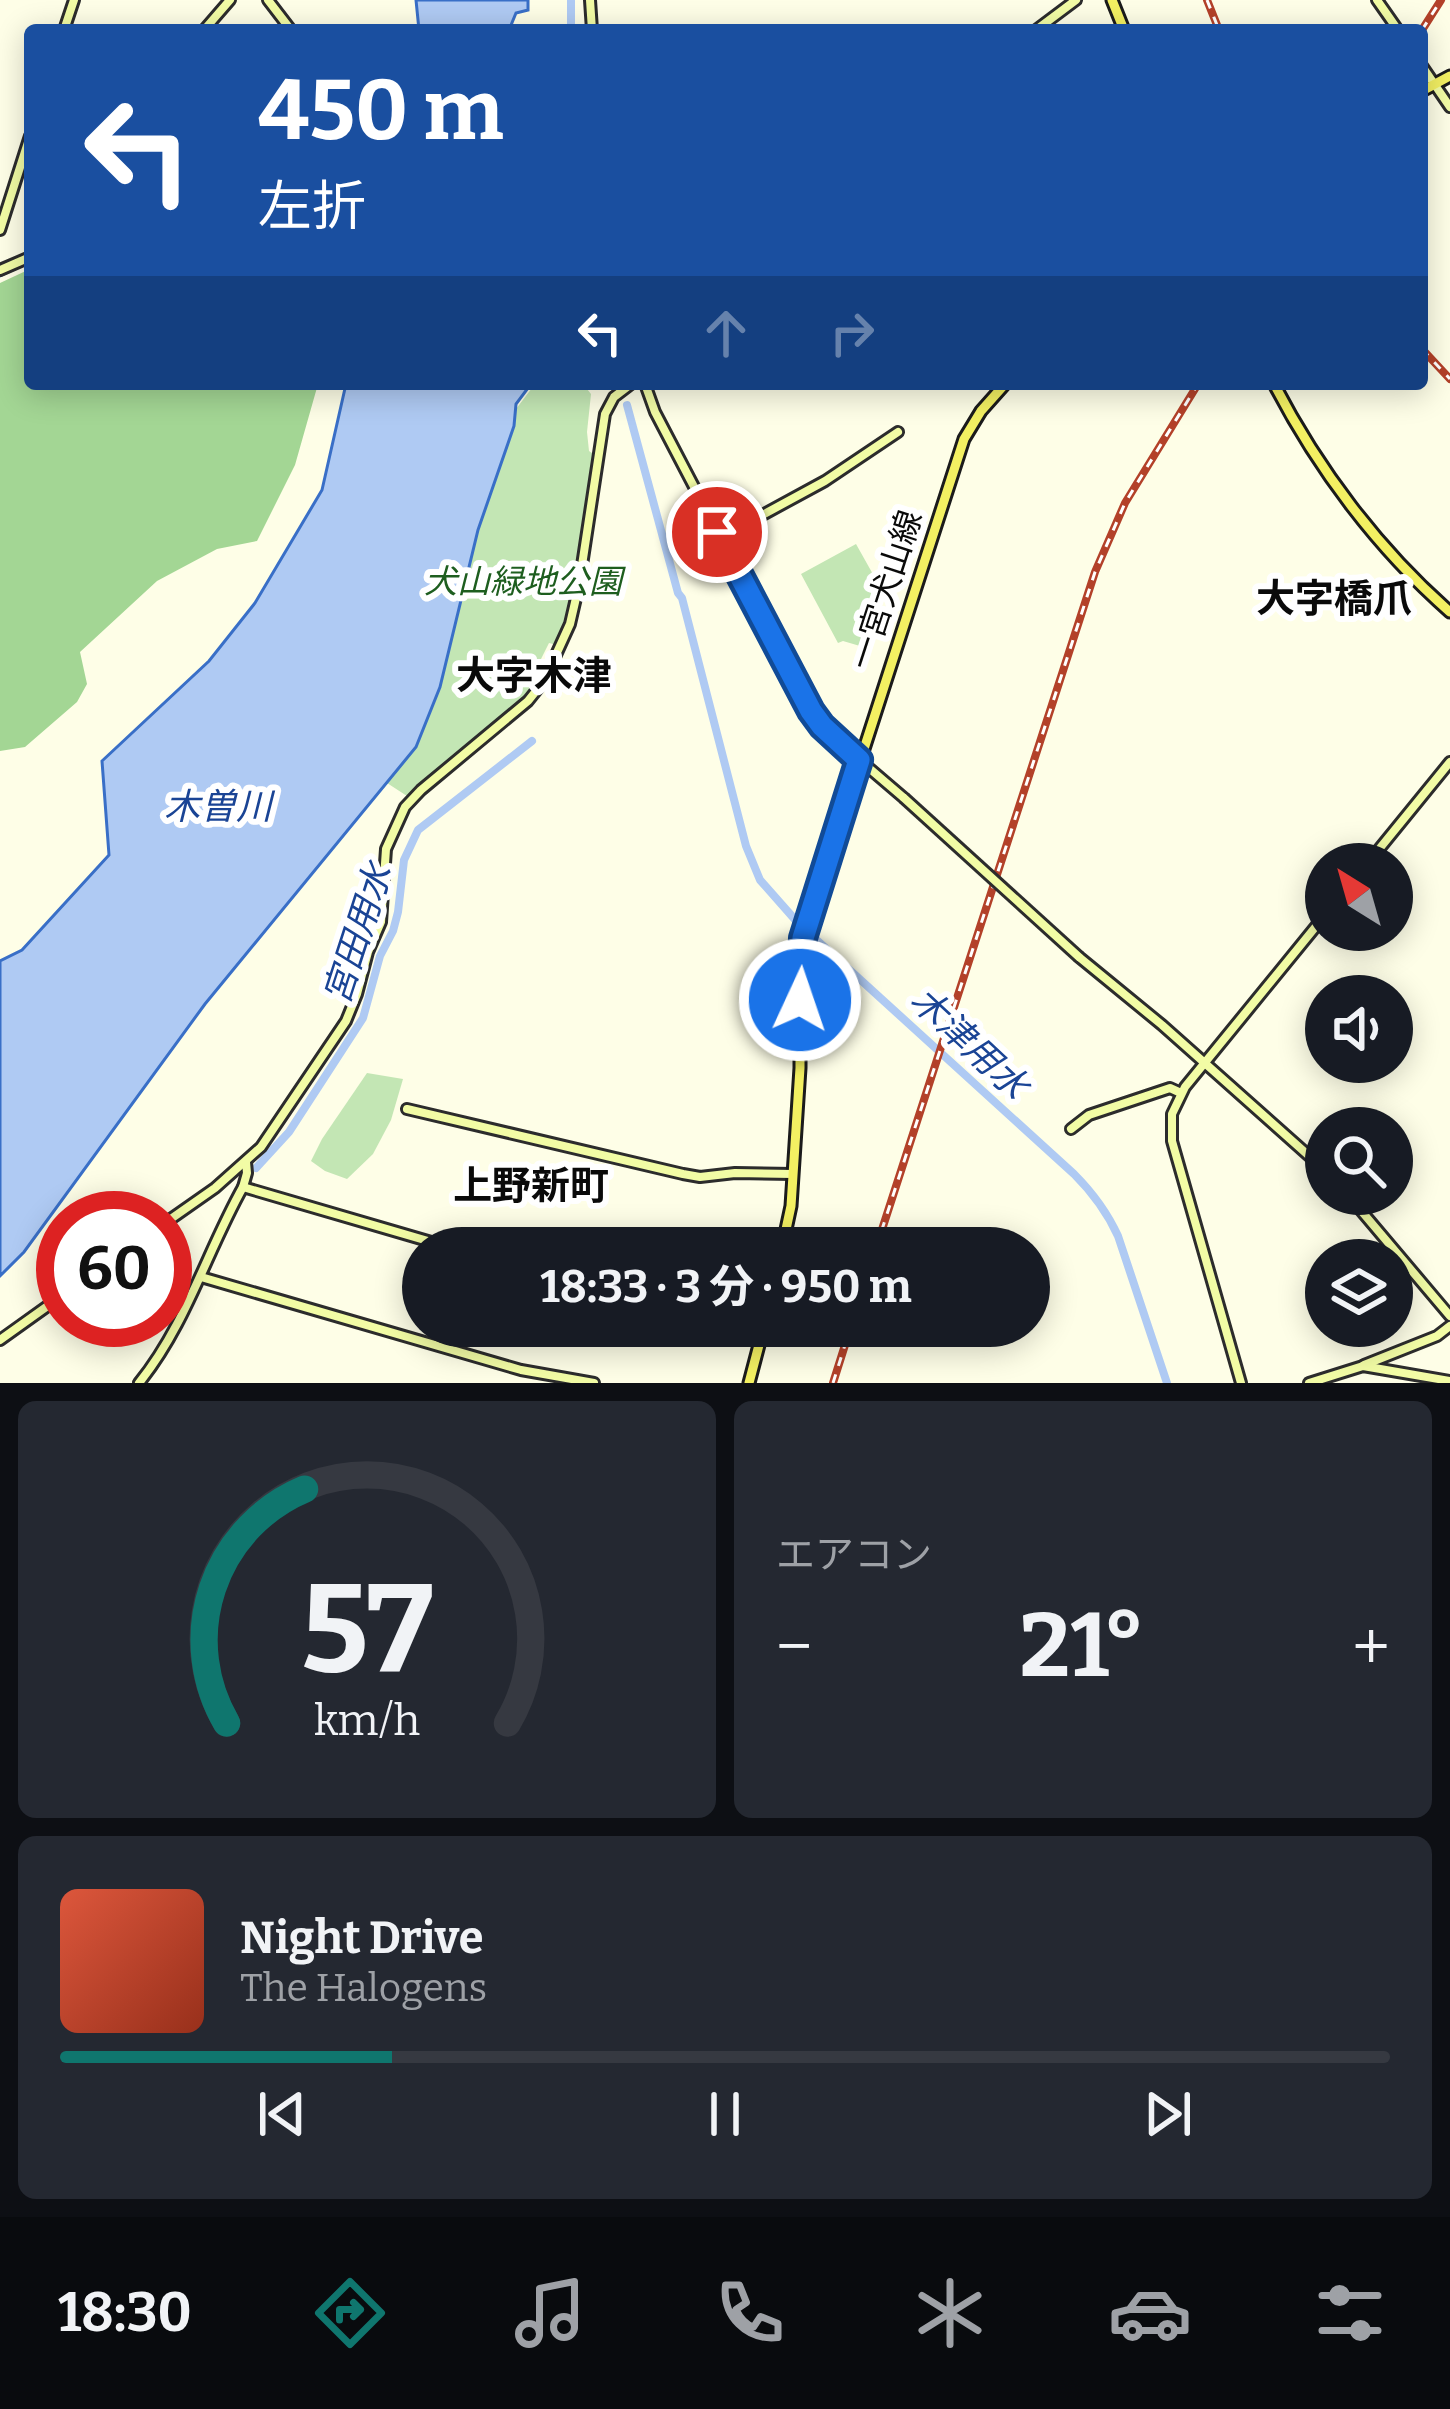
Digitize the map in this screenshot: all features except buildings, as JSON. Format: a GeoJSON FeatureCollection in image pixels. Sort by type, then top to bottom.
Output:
{"type":"FeatureCollection","features":[{"type":"Feature","properties":{"kind":"main road"},"geometry":{"type":"LineString","coordinates":[[1428,88],[1450,76]]}},
{"type":"Feature","properties":{"kind":"main road","name":"一宮犬山線"},"geometry":{"type":"LineString","coordinates":[[787,1227],[800,1068],[803,938],[964,439],[999,390]]}},
{"type":"Feature","properties":{"kind":"main road"},"geometry":{"type":"LineString","coordinates":[[1277,390],[1312,451],[1354,510],[1450,612]]}},
{"type":"Feature","properties":{"kind":"main road"},"geometry":{"type":"LineString","coordinates":[[749,1383],[758,1347]]}},
{"type":"Feature","properties":{"kind":"street"},"geometry":{"type":"LineString","coordinates":[[209,24],[230,0]]}},
{"type":"Feature","properties":{"kind":"street"},"geometry":{"type":"LineString","coordinates":[[268,0],[286,24]]}},
{"type":"Feature","properties":{"kind":"street"},"geometry":{"type":"LineString","coordinates":[[1044,24],[1076,0]]}},
{"type":"Feature","properties":{"kind":"street"},"geometry":{"type":"LineString","coordinates":[[1428,74],[1450,107]]}},
{"type":"Feature","properties":{"kind":"street"},"geometry":{"type":"LineString","coordinates":[[0,230],[24,155]]}},
{"type":"Feature","properties":{"kind":"street"},"geometry":{"type":"LineString","coordinates":[[192,1204],[246,1162],[277,1127],[351,1011],[381,922],[386,849],[398,818],[421,790],[528,701],[544,681],[570,624],[579,585],[604,414],[624,390]]}},
{"type":"Feature","properties":{"kind":"street"},"geometry":{"type":"LineString","coordinates":[[647,390],[720,538],[822,726],[1305,1153]]}},
{"type":"Feature","properties":{"kind":"street"},"geometry":{"type":"LineString","coordinates":[[720,538],[825,481],[898,433]]}},
{"type":"Feature","properties":{"kind":"street"},"geometry":{"type":"LineString","coordinates":[[1384,843],[1450,762]]}},
{"type":"Feature","properties":{"kind":"street"},"geometry":{"type":"LineString","coordinates":[[1241,1383],[1172,1141],[1172,1114],[1181,1093],[1305,940]]}},
{"type":"Feature","properties":{"kind":"street"},"geometry":{"type":"LineString","coordinates":[[1071,1129],[1089,1114],[1170,1088],[1181,1093]]}},
{"type":"Feature","properties":{"kind":"street"},"geometry":{"type":"LineString","coordinates":[[406,1109],[682,1174],[793,1174]]}},
{"type":"Feature","properties":{"kind":"street"},"geometry":{"type":"LineString","coordinates":[[139,1383],[159,1358],[202,1277],[243,1187],[246,1162]]}},
{"type":"Feature","properties":{"kind":"street"},"geometry":{"type":"LineString","coordinates":[[243,1187],[402,1233]]}},
{"type":"Feature","properties":{"kind":"street"},"geometry":{"type":"LineString","coordinates":[[1365,1215],[1450,1316]]}},
{"type":"Feature","properties":{"kind":"street"},"geometry":{"type":"LineString","coordinates":[[202,1277],[505,1366],[594,1383]]}},
{"type":"Feature","properties":{"kind":"street"},"geometry":{"type":"LineString","coordinates":[[0,1340],[36,1314]]}},
{"type":"Feature","properties":{"kind":"street"},"geometry":{"type":"LineString","coordinates":[[1309,1383],[1363,1366],[1437,1336],[1450,1326]]}},
{"type":"Feature","properties":{"kind":"street"},"geometry":{"type":"LineString","coordinates":[[1363,1366],[1450,1381]]}},
{"type":"Feature","properties":{"kind":"green space"},"geometry":{"type":"Polygon","coordinates":[[[24,272],[24,390],[316,390],[295,465],[257,541],[217,549],[157,581],[80,652],[87,684],[77,702],[25,747],[0,751],[0,283],[24,272]]]}},
{"type":"Feature","properties":{"kind":"green space","name":"犬山緑地公園"},"geometry":{"type":"Polygon","coordinates":[[[530,390],[588,390],[591,394],[589,451],[598,457],[579,585],[561,646],[549,643],[529,683],[536,688],[407,796],[387,783],[416,747],[440,687],[478,530],[516,409],[530,390]]]}},
{"type":"Feature","properties":{"kind":"green space"},"geometry":{"type":"Polygon","coordinates":[[[856,544],[879,585],[860,646],[838,643],[801,574],[856,544]]]}},
{"type":"Feature","properties":{"kind":"green space"},"geometry":{"type":"Polygon","coordinates":[[[367,1073],[403,1079],[391,1120],[373,1154],[347,1179],[311,1161],[367,1073]]]}},
{"type":"Feature","properties":{"kind":"water"},"geometry":{"type":"Polygon","coordinates":[[[416,0],[528,0],[528,10],[516,13],[511,24],[418,24],[416,0]]]}},
{"type":"Feature","properties":{"kind":"water","name":"木曽川"},"geometry":{"type":"Polygon","coordinates":[[[345,390],[526,390],[516,404],[514,426],[478,530],[440,687],[416,747],[205,1004],[69,1191],[36,1191],[36,1236],[0,1276],[0,961],[22,950],[109,855],[102,761],[209,661],[255,603],[322,490],[345,390]]]}},
{"type":"Feature","properties":{"kind":"waterway","name":"木津用水"},"geometry":{"type":"LineString","coordinates":[[571,0],[571,24]]}},
{"type":"Feature","properties":{"kind":"waterway"},"geometry":{"type":"LineString","coordinates":[[0,276],[24,265]]}},
{"type":"Feature","properties":{"kind":"waterway","name":"木津用水"},"geometry":{"type":"LineString","coordinates":[[627,405],[746,846],[760,880],[798,923],[1093,1196],[1118,1236],[1167,1383]]}},
{"type":"Feature","properties":{"kind":"waterway","name":"宮田用水"},"geometry":{"type":"LineString","coordinates":[[256,1168],[289,1132],[363,1018],[398,912],[404,860],[418,830],[532,741]]}},
{"type":"Feature","properties":{"kind":"railway"},"geometry":{"type":"LineString","coordinates":[[1207,0],[1217,24]]}},
{"type":"Feature","properties":{"kind":"railway"},"geometry":{"type":"LineString","coordinates":[[1426,24],[1441,0]]}},
{"type":"Feature","properties":{"kind":"railway"},"geometry":{"type":"LineString","coordinates":[[1428,355],[1450,379]]}},
{"type":"Feature","properties":{"kind":"railway"},"geometry":{"type":"LineString","coordinates":[[883,1227],[1095,572],[1125,503],[1194,390]]}},
{"type":"Feature","properties":{"kind":"railway"},"geometry":{"type":"LineString","coordinates":[[833,1383],[844,1347]]}},
{"type":"Feature","properties":{"kind":"district","name":"大字橋爪"},"geometry":{"type":"Point","coordinates":[1334,599]}},
{"type":"Feature","properties":{"kind":"district","name":"大字木津"},"geometry":{"type":"Point","coordinates":[534,676]}},
{"type":"Feature","properties":{"kind":"district","name":"上野新町"},"geometry":{"type":"Point","coordinates":[531,1186]}},
{"type":"Feature","properties":{"kind":"route"},"geometry":{"type":"LineString","coordinates":[[717,532],[811,711],[859,760],[803,938],[800,1000]]}}]}
